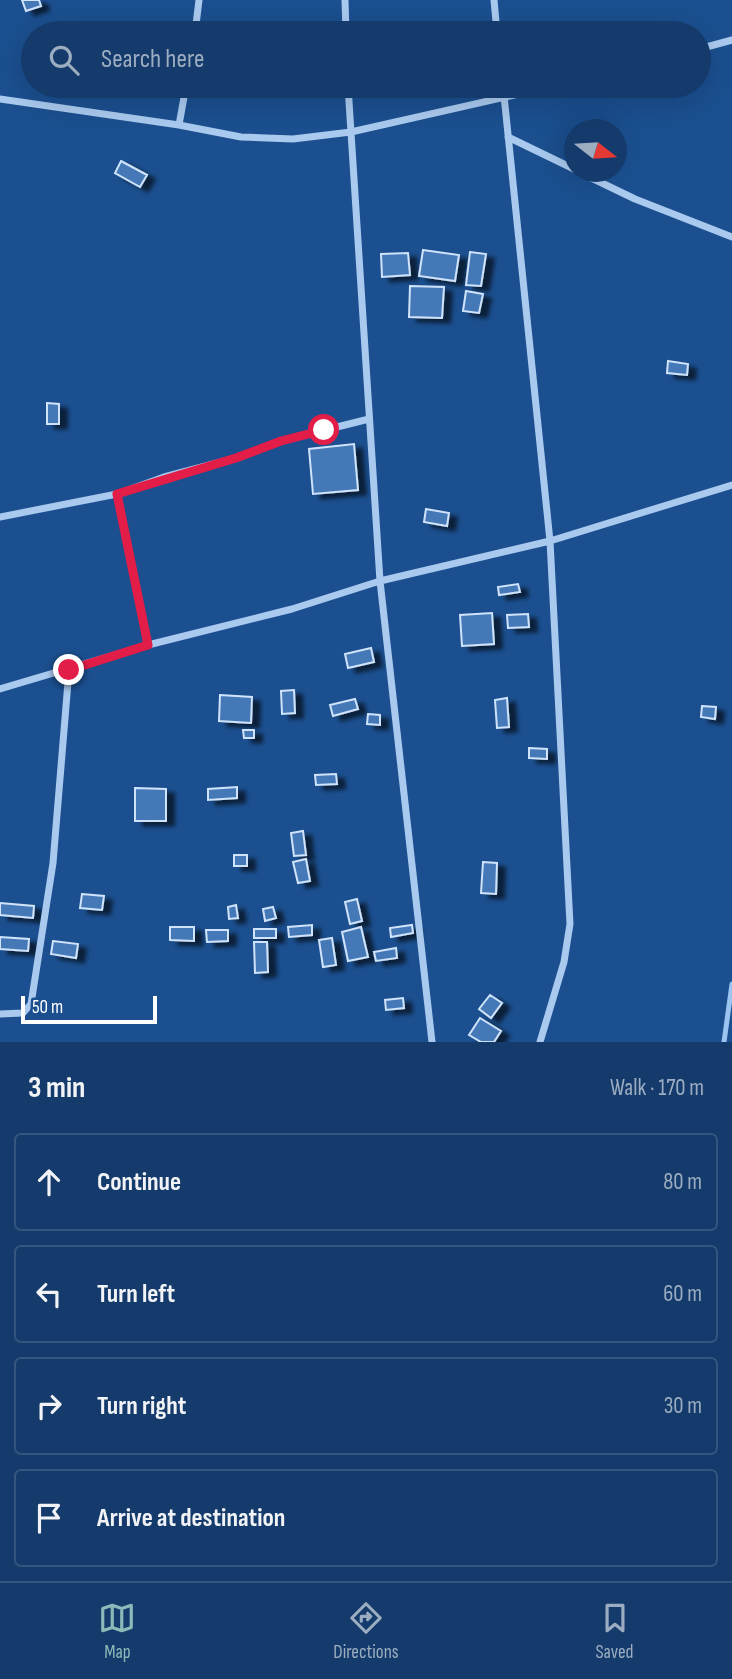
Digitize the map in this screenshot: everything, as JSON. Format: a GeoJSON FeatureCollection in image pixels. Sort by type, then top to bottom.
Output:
{"type":"FeatureCollection","features":[{"type":"Feature","properties":{"kind":"street"},"geometry":{"type":"LineString","coordinates":[[196,21],[199,0]]}},
{"type":"Feature","properties":{"kind":"street"},"geometry":{"type":"LineString","coordinates":[[345,0],[346,21]]}},
{"type":"Feature","properties":{"kind":"street"},"geometry":{"type":"LineString","coordinates":[[494,0],[496,21]]}},
{"type":"Feature","properties":{"kind":"street"},"geometry":{"type":"LineString","coordinates":[[711,46],[732,40]]}},
{"type":"Feature","properties":{"kind":"street"},"geometry":{"type":"LineString","coordinates":[[178,125],[184,98]]}},
{"type":"Feature","properties":{"kind":"street"},"geometry":{"type":"LineString","coordinates":[[349,98],[380,581],[432,1042]]}},
{"type":"Feature","properties":{"kind":"street"},"geometry":{"type":"LineString","coordinates":[[0,99],[241,137],[293,139],[351,131],[504,98],[550,541],[570,925],[564,962],[540,1042]]}},
{"type":"Feature","properties":{"kind":"street"},"geometry":{"type":"LineString","coordinates":[[508,137],[564,164]]}},
{"type":"Feature","properties":{"kind":"street"},"geometry":{"type":"LineString","coordinates":[[601,182],[635,199],[732,237]]}},
{"type":"Feature","properties":{"kind":"street"},"geometry":{"type":"LineString","coordinates":[[0,517],[117,494],[236,458],[281,441],[369,419]]}},
{"type":"Feature","properties":{"kind":"street"},"geometry":{"type":"LineString","coordinates":[[0,689],[148,645],[292,609],[380,581],[550,541],[732,485]]}},
{"type":"Feature","properties":{"kind":"street"},"geometry":{"type":"LineString","coordinates":[[117,494],[148,645]]}},
{"type":"Feature","properties":{"kind":"street"},"geometry":{"type":"LineString","coordinates":[[0,1014],[23,1013],[31,1004],[53,863],[69,670]]}},
{"type":"Feature","properties":{"kind":"building"},"geometry":{"type":"Polygon","coordinates":[[[22,0],[39,0],[41,6],[26,11],[22,0]]]}},
{"type":"Feature","properties":{"kind":"building"},"geometry":{"type":"Polygon","coordinates":[[[121,161],[147,175],[140,187],[115,173],[121,161]]]}},
{"type":"Feature","properties":{"kind":"building"},"geometry":{"type":"Polygon","coordinates":[[[423,250],[459,255],[455,281],[419,276],[423,250]]]}},
{"type":"Feature","properties":{"kind":"building"},"geometry":{"type":"Polygon","coordinates":[[[470,252],[486,254],[481,286],[466,285],[470,252]]]}},
{"type":"Feature","properties":{"kind":"building"},"geometry":{"type":"Polygon","coordinates":[[[408,253],[410,275],[382,277],[381,254],[408,253]]]}},
{"type":"Feature","properties":{"kind":"building"},"geometry":{"type":"Polygon","coordinates":[[[410,286],[444,287],[442,318],[409,317],[410,286]]]}},
{"type":"Feature","properties":{"kind":"building"},"geometry":{"type":"Polygon","coordinates":[[[466,291],[483,294],[479,313],[463,311],[466,291]]]}},
{"type":"Feature","properties":{"kind":"building"},"geometry":{"type":"Polygon","coordinates":[[[668,361],[688,364],[687,375],[667,373],[668,361]]]}},
{"type":"Feature","properties":{"kind":"building"},"geometry":{"type":"Polygon","coordinates":[[[47,403],[59,404],[59,424],[47,424],[47,403]]]}},
{"type":"Feature","properties":{"kind":"building"},"geometry":{"type":"Polygon","coordinates":[[[354,444],[358,490],[313,494],[309,449],[354,444]]]}},
{"type":"Feature","properties":{"kind":"building"},"geometry":{"type":"Polygon","coordinates":[[[426,509],[449,513],[447,526],[424,522],[426,509]]]}},
{"type":"Feature","properties":{"kind":"building"},"geometry":{"type":"Polygon","coordinates":[[[518,584],[520,592],[499,595],[498,587],[518,584]]]}},
{"type":"Feature","properties":{"kind":"building"},"geometry":{"type":"Polygon","coordinates":[[[492,613],[494,644],[462,646],[460,615],[492,613]]]}},
{"type":"Feature","properties":{"kind":"building"},"geometry":{"type":"Polygon","coordinates":[[[528,614],[529,627],[508,628],[507,615],[528,614]]]}},
{"type":"Feature","properties":{"kind":"building"},"geometry":{"type":"Polygon","coordinates":[[[371,648],[374,662],[348,668],[345,654],[371,648]]]}},
{"type":"Feature","properties":{"kind":"building"},"geometry":{"type":"Polygon","coordinates":[[[294,690],[295,713],[282,714],[281,691],[294,690]]]}},
{"type":"Feature","properties":{"kind":"building"},"geometry":{"type":"Polygon","coordinates":[[[220,695],[252,697],[251,723],[219,721],[220,695]]]}},
{"type":"Feature","properties":{"kind":"building"},"geometry":{"type":"Polygon","coordinates":[[[507,698],[509,727],[497,728],[495,700],[507,698]]]}},
{"type":"Feature","properties":{"kind":"building"},"geometry":{"type":"Polygon","coordinates":[[[355,699],[358,709],[333,716],[330,705],[355,699]]]}},
{"type":"Feature","properties":{"kind":"building"},"geometry":{"type":"Polygon","coordinates":[[[702,706],[716,707],[715,719],[701,717],[702,706]]]}},
{"type":"Feature","properties":{"kind":"building"},"geometry":{"type":"Polygon","coordinates":[[[368,714],[380,715],[380,725],[367,724],[368,714]]]}},
{"type":"Feature","properties":{"kind":"building"},"geometry":{"type":"Polygon","coordinates":[[[243,730],[254,730],[254,738],[244,738],[243,730]]]}},
{"type":"Feature","properties":{"kind":"building"},"geometry":{"type":"Polygon","coordinates":[[[529,748],[547,749],[547,759],[529,758],[529,748]]]}},
{"type":"Feature","properties":{"kind":"building"},"geometry":{"type":"Polygon","coordinates":[[[336,774],[337,784],[316,785],[315,775],[336,774]]]}},
{"type":"Feature","properties":{"kind":"building"},"geometry":{"type":"Polygon","coordinates":[[[237,787],[237,798],[208,800],[208,789],[237,787]]]}},
{"type":"Feature","properties":{"kind":"building"},"geometry":{"type":"Polygon","coordinates":[[[135,788],[166,789],[166,821],[135,821],[135,788]]]}},
{"type":"Feature","properties":{"kind":"building"},"geometry":{"type":"Polygon","coordinates":[[[303,831],[306,855],[294,856],[291,833],[303,831]]]}},
{"type":"Feature","properties":{"kind":"building"},"geometry":{"type":"Polygon","coordinates":[[[234,855],[247,855],[247,866],[234,866],[234,855]]]}},
{"type":"Feature","properties":{"kind":"building"},"geometry":{"type":"Polygon","coordinates":[[[306,859],[310,881],[298,883],[293,862],[306,859]]]}},
{"type":"Feature","properties":{"kind":"building"},"geometry":{"type":"Polygon","coordinates":[[[483,862],[497,863],[496,894],[481,893],[483,862]]]}},
{"type":"Feature","properties":{"kind":"building"},"geometry":{"type":"Polygon","coordinates":[[[82,894],[104,896],[102,910],[80,908],[82,894]]]}},
{"type":"Feature","properties":{"kind":"building"},"geometry":{"type":"Polygon","coordinates":[[[357,899],[362,921],[350,924],[345,902],[357,899]]]}},
{"type":"Feature","properties":{"kind":"building"},"geometry":{"type":"Polygon","coordinates":[[[0,903],[34,906],[33,918],[0,915],[0,903]]]}},
{"type":"Feature","properties":{"kind":"building"},"geometry":{"type":"Polygon","coordinates":[[[236,905],[238,918],[229,919],[228,907],[236,905]]]}},
{"type":"Feature","properties":{"kind":"building"},"geometry":{"type":"Polygon","coordinates":[[[273,907],[276,918],[265,921],[263,909],[273,907]]]}},
{"type":"Feature","properties":{"kind":"building"},"geometry":{"type":"Polygon","coordinates":[[[312,925],[312,935],[289,937],[288,927],[312,925]]]}},
{"type":"Feature","properties":{"kind":"building"},"geometry":{"type":"Polygon","coordinates":[[[412,925],[413,933],[391,937],[390,928],[412,925]]]}},
{"type":"Feature","properties":{"kind":"building"},"geometry":{"type":"Polygon","coordinates":[[[170,927],[194,927],[194,941],[170,940],[170,927]]]}},
{"type":"Feature","properties":{"kind":"building"},"geometry":{"type":"Polygon","coordinates":[[[361,927],[368,957],[348,961],[342,932],[361,927]]]}},
{"type":"Feature","properties":{"kind":"building"},"geometry":{"type":"Polygon","coordinates":[[[254,929],[276,929],[276,938],[254,938],[254,929]]]}},
{"type":"Feature","properties":{"kind":"building"},"geometry":{"type":"Polygon","coordinates":[[[206,930],[228,930],[228,941],[207,942],[206,930]]]}},
{"type":"Feature","properties":{"kind":"building"},"geometry":{"type":"Polygon","coordinates":[[[0,937],[29,939],[28,951],[0,949],[0,937]]]}},
{"type":"Feature","properties":{"kind":"building"},"geometry":{"type":"Polygon","coordinates":[[[332,938],[336,965],[323,967],[319,940],[332,938]]]}},
{"type":"Feature","properties":{"kind":"building"},"geometry":{"type":"Polygon","coordinates":[[[53,941],[78,944],[76,958],[51,954],[53,941]]]}},
{"type":"Feature","properties":{"kind":"building"},"geometry":{"type":"Polygon","coordinates":[[[254,942],[267,942],[268,972],[255,973],[254,942]]]}},
{"type":"Feature","properties":{"kind":"building"},"geometry":{"type":"Polygon","coordinates":[[[396,948],[397,958],[376,961],[374,952],[396,948]]]}},
{"type":"Feature","properties":{"kind":"building"},"geometry":{"type":"Polygon","coordinates":[[[490,995],[502,1003],[491,1018],[479,1009],[490,995]]]}},
{"type":"Feature","properties":{"kind":"building"},"geometry":{"type":"Polygon","coordinates":[[[403,998],[404,1008],[386,1010],[385,1000],[403,998]]]}},
{"type":"Feature","properties":{"kind":"building"},"geometry":{"type":"Polygon","coordinates":[[[480,1018],[501,1031],[494,1042],[481,1042],[469,1035],[480,1018]]]}},
{"type":"Feature","properties":{"kind":"waterway"},"geometry":{"type":"LineString","coordinates":[[724,1042],[732,984]]}},
{"type":"Feature","properties":{"kind":"route"},"geometry":{"type":"LineString","coordinates":[[69,670],[148,645],[117,494],[164,477],[324,430]]}}]}
